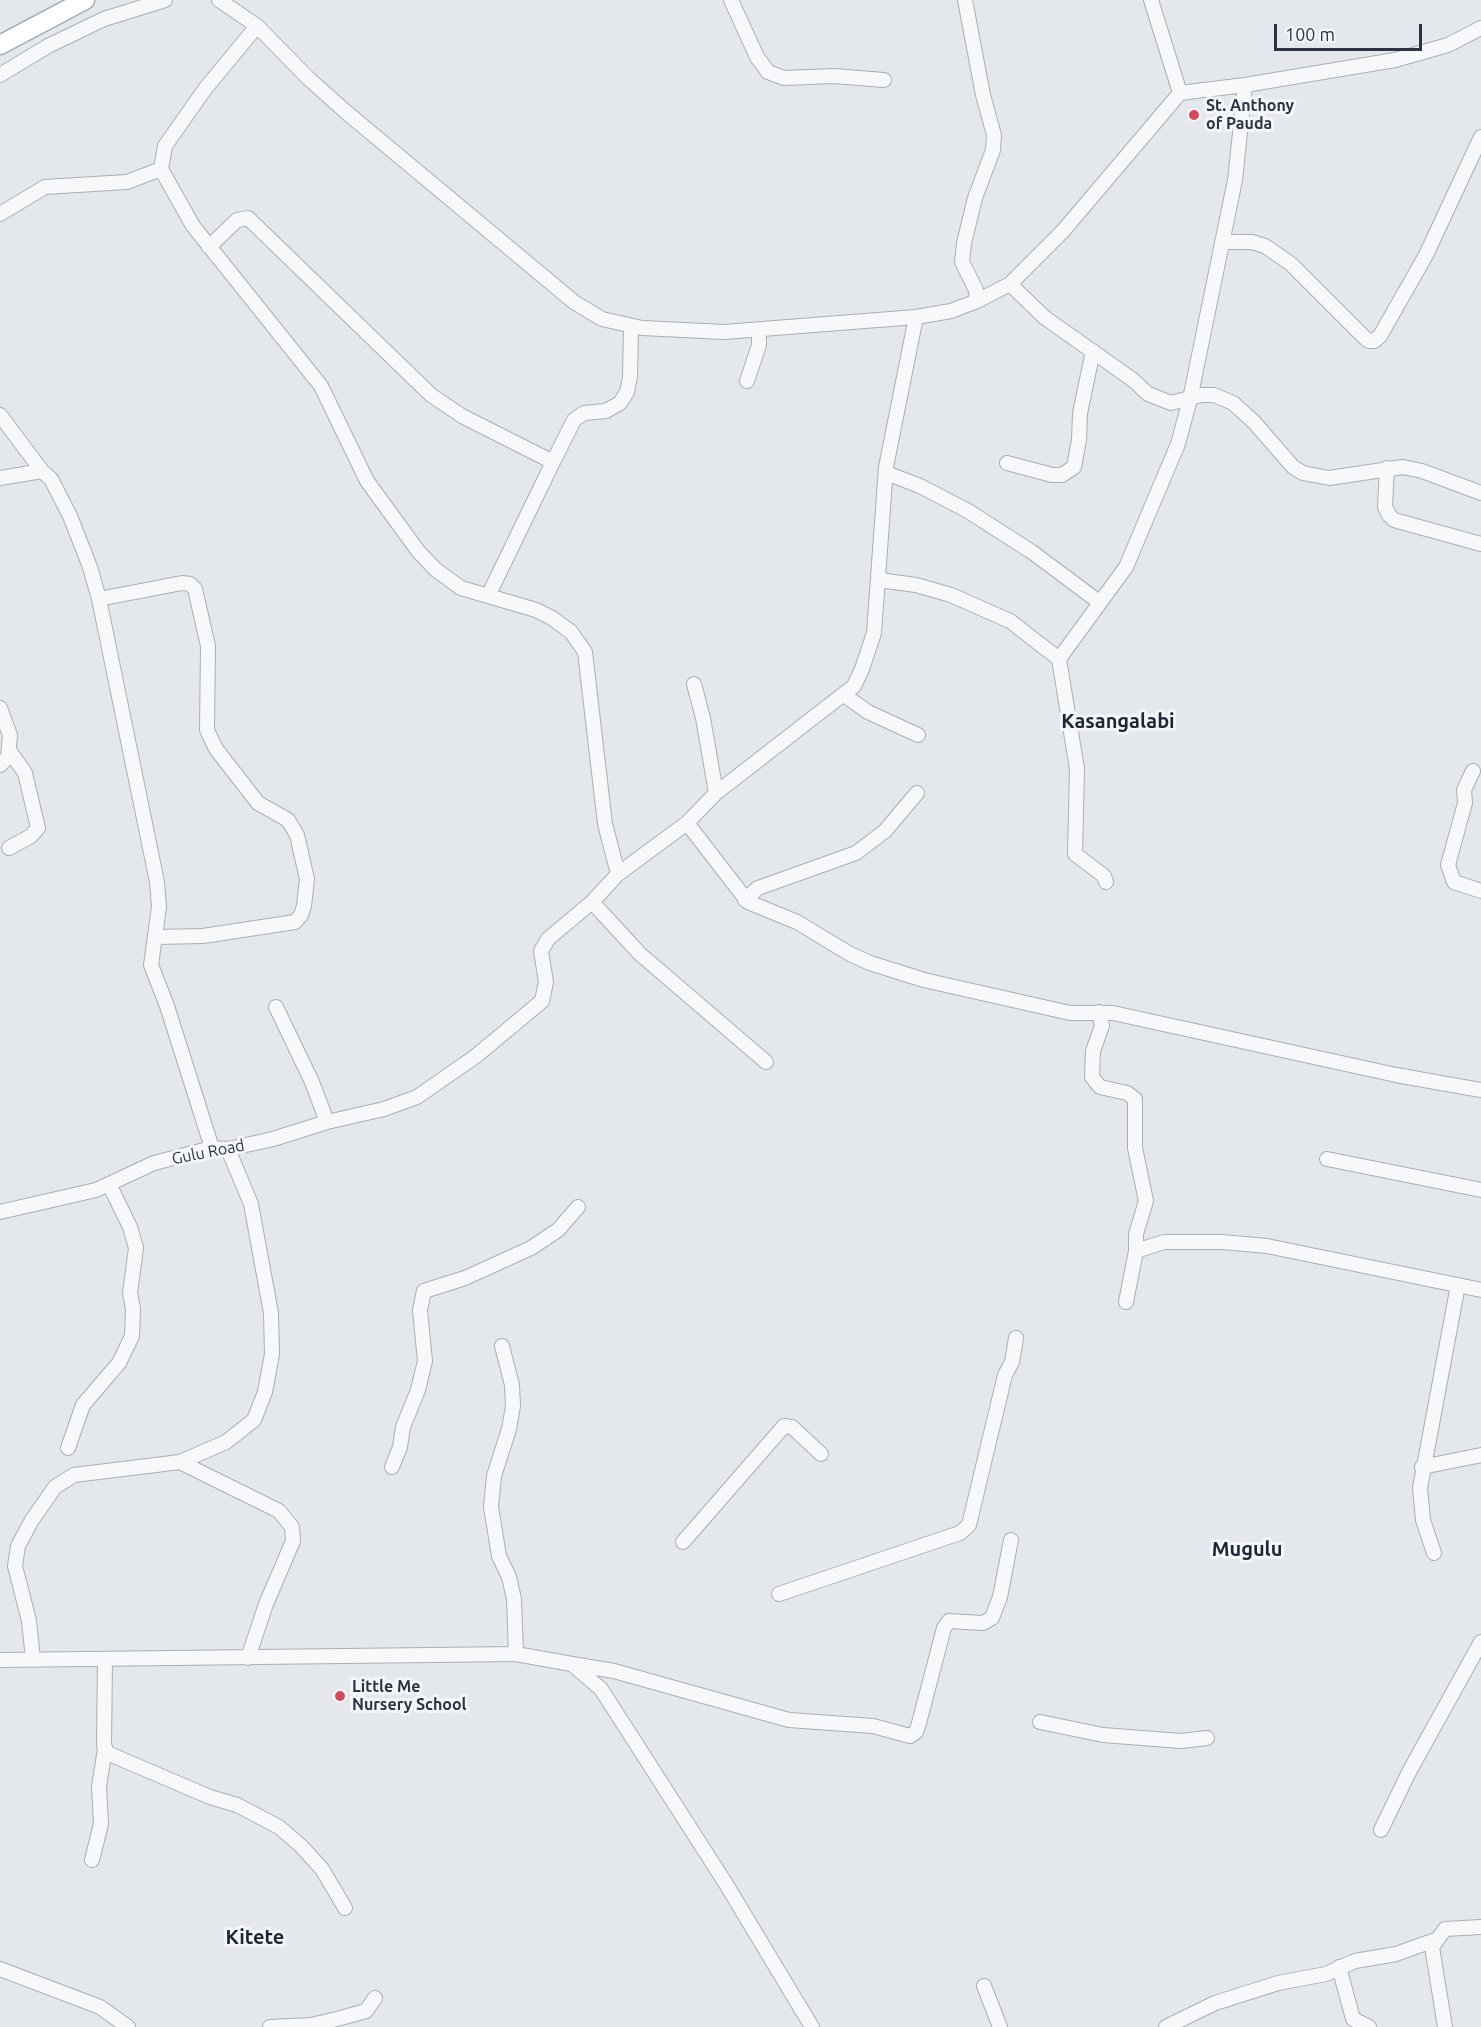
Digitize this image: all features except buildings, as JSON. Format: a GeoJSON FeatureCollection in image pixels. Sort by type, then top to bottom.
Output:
{"type":"FeatureCollection","features":[{"type":"Feature","properties":{"kind":"main road"},"geometry":{"type":"LineString","coordinates":[[0,45],[85,0]]}},
{"type":"Feature","properties":{"kind":"street"},"geometry":{"type":"LineString","coordinates":[[0,75],[48,46],[104,19],[165,0]]}},
{"type":"Feature","properties":{"kind":"street"},"geometry":{"type":"LineString","coordinates":[[218,0],[257,26],[308,78],[346,112],[574,302],[602,320],[632,327],[676,331],[759,330],[916,317],[951,311],[1010,284],[1063,231],[1180,93],[1245,85],[1424,54],[1449,45],[1481,28]]}},
{"type":"Feature","properties":{"kind":"street"},"geometry":{"type":"LineString","coordinates":[[731,0],[757,57],[768,72],[784,78],[834,75],[884,80]]}},
{"type":"Feature","properties":{"kind":"street"},"geometry":{"type":"LineString","coordinates":[[965,0],[983,95],[994,135],[993,150],[975,198],[964,243],[962,262],[976,290],[977,301]]}},
{"type":"Feature","properties":{"kind":"street"},"geometry":{"type":"LineString","coordinates":[[1151,0],[1180,93]]}},
{"type":"Feature","properties":{"kind":"street"},"geometry":{"type":"LineString","coordinates":[[257,26],[205,89],[165,146],[161,169],[193,226],[321,386],[367,481],[418,551],[436,570],[460,588],[489,594],[552,618],[571,632],[585,652],[605,824],[618,874]]}},
{"type":"Feature","properties":{"kind":"street"},"geometry":{"type":"LineString","coordinates":[[1059,659],[1126,567],[1178,444],[1190,399],[1235,180],[1245,85]]}},
{"type":"Feature","properties":{"kind":"street"},"geometry":{"type":"LineString","coordinates":[[1222,242],[1252,242],[1265,246],[1291,264],[1364,337],[1369,341],[1374,341],[1380,336],[1426,255],[1481,137]]}},
{"type":"Feature","properties":{"kind":"street"},"geometry":{"type":"LineString","coordinates":[[0,214],[45,187],[127,182],[161,169]]}},
{"type":"Feature","properties":{"kind":"street"},"geometry":{"type":"LineString","coordinates":[[209,247],[237,220],[248,218],[431,395],[462,416],[553,462]]}},
{"type":"Feature","properties":{"kind":"street"},"geometry":{"type":"LineString","coordinates":[[1010,284],[1044,317],[1133,380],[1148,394],[1171,403],[1201,395],[1214,395],[1233,403],[1254,422],[1293,466],[1303,473],[1329,477],[1403,467],[1422,471],[1481,493]]}},
{"type":"Feature","properties":{"kind":"street"},"geometry":{"type":"LineString","coordinates":[[766,1062],[640,954],[592,902],[618,874],[687,823],[716,793],[790,733],[854,686],[874,633],[886,473],[916,317]]}},
{"type":"Feature","properties":{"kind":"street"},"geometry":{"type":"LineString","coordinates":[[489,594],[574,420],[585,413],[606,411],[620,403],[627,392],[630,377],[632,327]]}},
{"type":"Feature","properties":{"kind":"street"},"geometry":{"type":"LineString","coordinates":[[747,381],[759,345],[759,330]]}},
{"type":"Feature","properties":{"kind":"street"},"geometry":{"type":"LineString","coordinates":[[1007,463],[1052,475],[1062,475],[1074,467],[1079,440],[1080,413],[1093,351]]}},
{"type":"Feature","properties":{"kind":"street"},"geometry":{"type":"LineString","coordinates":[[0,416],[42,471],[51,479],[70,516],[99,599],[157,882],[159,908],[156,937],[150,957],[151,965],[167,1006],[212,1148]]}},
{"type":"Feature","properties":{"kind":"street"},"geometry":{"type":"LineString","coordinates":[[1387,468],[1385,507],[1394,520],[1481,544]]}},
{"type":"Feature","properties":{"kind":"street"},"geometry":{"type":"LineString","coordinates":[[0,478],[42,471]]}},
{"type":"Feature","properties":{"kind":"street"},"geometry":{"type":"LineString","coordinates":[[886,473],[920,486],[969,511],[1032,552],[1099,602]]}},
{"type":"Feature","properties":{"kind":"street"},"geometry":{"type":"LineString","coordinates":[[879,580],[916,585],[951,595],[1010,621],[1059,659],[1077,769],[1075,854],[1104,876],[1106,882]]}},
{"type":"Feature","properties":{"kind":"street"},"geometry":{"type":"LineString","coordinates":[[99,599],[182,582],[190,584],[195,589],[208,646],[207,730],[223,758],[258,803],[288,820],[297,835],[307,879],[302,915],[295,922],[203,936],[156,937]]}},
{"type":"Feature","properties":{"kind":"street"},"geometry":{"type":"LineString","coordinates":[[694,684],[703,718],[716,793]]}},
{"type":"Feature","properties":{"kind":"street"},"geometry":{"type":"LineString","coordinates":[[844,695],[868,712],[918,735]]}},
{"type":"Feature","properties":{"kind":"street"},"geometry":{"type":"LineString","coordinates":[[0,708],[10,735],[9,757],[0,765]]}},
{"type":"Feature","properties":{"kind":"street"},"geometry":{"type":"LineString","coordinates":[[9,750],[25,773],[38,828],[31,836],[9,848]]}},
{"type":"Feature","properties":{"kind":"street"},"geometry":{"type":"LineString","coordinates":[[1473,771],[1464,790],[1465,803],[1448,866],[1454,882],[1481,891]]}},
{"type":"Feature","properties":{"kind":"street"},"geometry":{"type":"LineString","coordinates":[[745,900],[758,888],[856,854],[890,827],[917,793]]}},
{"type":"Feature","properties":{"kind":"street"},"geometry":{"type":"LineString","coordinates":[[687,823],[745,900],[761,909],[797,922],[850,954],[892,970],[924,980],[1070,1013],[1099,1012],[1481,1090]]}},
{"type":"Feature","properties":{"kind":"street","name":"Gulu Road"},"geometry":{"type":"LineString","coordinates":[[0,1212],[96,1190],[154,1163],[212,1148],[228,1149],[384,1109],[417,1097],[442,1081],[542,1001],[546,982],[541,951],[548,939],[592,902]]}},
{"type":"Feature","properties":{"kind":"street"},"geometry":{"type":"LineString","coordinates":[[276,1007],[312,1082],[327,1122]]}},
{"type":"Feature","properties":{"kind":"street"},"geometry":{"type":"LineString","coordinates":[[1099,1012],[1102,1026],[1092,1058],[1092,1077],[1100,1087],[1128,1093],[1135,1099],[1135,1149],[1146,1201],[1136,1234],[1136,1251],[1126,1302]]}},
{"type":"Feature","properties":{"kind":"street"},"geometry":{"type":"LineString","coordinates":[[33,1659],[29,1621],[15,1566],[18,1546],[32,1520],[55,1487],[74,1475],[180,1462],[226,1442],[254,1420],[265,1392],[272,1354],[270,1313],[254,1214],[228,1149]]}},
{"type":"Feature","properties":{"kind":"street"},"geometry":{"type":"LineString","coordinates":[[1327,1159],[1481,1190]]}},
{"type":"Feature","properties":{"kind":"street"},"geometry":{"type":"LineString","coordinates":[[68,1448],[83,1405],[119,1363],[132,1336],[133,1309],[130,1293],[136,1248],[130,1227],[109,1184]]}},
{"type":"Feature","properties":{"kind":"street"},"geometry":{"type":"LineString","coordinates":[[392,1467],[400,1447],[403,1427],[418,1390],[424,1361],[420,1311],[424,1291],[465,1278],[531,1248],[558,1230],[578,1207]]}},
{"type":"Feature","properties":{"kind":"street"},"geometry":{"type":"LineString","coordinates":[[1136,1251],[1164,1242],[1222,1242],[1268,1246],[1481,1290]]}},
{"type":"Feature","properties":{"kind":"street"},"geometry":{"type":"LineString","coordinates":[[1434,1553],[1424,1520],[1420,1488],[1422,1467],[1433,1423],[1439,1379],[1458,1285]]}},
{"type":"Feature","properties":{"kind":"street"},"geometry":{"type":"LineString","coordinates":[[779,1594],[960,1533],[969,1524],[1005,1376],[1012,1362],[1016,1338]]}},
{"type":"Feature","properties":{"kind":"street"},"geometry":{"type":"LineString","coordinates":[[502,1346],[512,1385],[513,1406],[509,1429],[494,1476],[491,1508],[499,1556],[509,1577],[514,1599],[516,1654]]}},
{"type":"Feature","properties":{"kind":"street"},"geometry":{"type":"LineString","coordinates":[[683,1542],[784,1426],[792,1427],[821,1454]]}},
{"type":"Feature","properties":{"kind":"street"},"geometry":{"type":"LineString","coordinates":[[1422,1467],[1481,1455]]}},
{"type":"Feature","properties":{"kind":"street"},"geometry":{"type":"LineString","coordinates":[[180,1462],[279,1511],[292,1527],[293,1541],[266,1604],[248,1658]]}},
{"type":"Feature","properties":{"kind":"street"},"geometry":{"type":"LineString","coordinates":[[0,1660],[516,1654],[624,1674],[789,1720],[873,1726],[910,1736],[916,1732],[919,1724],[944,1628],[949,1621],[983,1623],[992,1618],[997,1610],[1011,1540]]}},
{"type":"Feature","properties":{"kind":"street"},"geometry":{"type":"LineString","coordinates":[[1381,1830],[1409,1772],[1481,1642]]}},
{"type":"Feature","properties":{"kind":"street"},"geometry":{"type":"LineString","coordinates":[[92,1860],[101,1824],[99,1786],[105,1749],[105,1660]]}},
{"type":"Feature","properties":{"kind":"street"},"geometry":{"type":"LineString","coordinates":[[572,1664],[601,1689],[607,1698],[726,1884],[812,2027]]}},
{"type":"Feature","properties":{"kind":"street"},"geometry":{"type":"LineString","coordinates":[[1040,1722],[1103,1735],[1181,1741],[1207,1738]]}},
{"type":"Feature","properties":{"kind":"street"},"geometry":{"type":"LineString","coordinates":[[105,1749],[107,1753],[121,1760],[237,1805],[279,1827],[322,1869],[345,1908]]}},
{"type":"Feature","properties":{"kind":"street"},"geometry":{"type":"LineString","coordinates":[[1445,2027],[1432,1947],[1445,1929],[1481,1927]]}},
{"type":"Feature","properties":{"kind":"street"},"geometry":{"type":"LineString","coordinates":[[1170,2026],[1215,2003],[1278,1983],[1326,1974],[1355,1961],[1396,1954],[1435,1940]]}},
{"type":"Feature","properties":{"kind":"street"},"geometry":{"type":"LineString","coordinates":[[1339,1967],[1353,2019],[1369,2027]]}},
{"type":"Feature","properties":{"kind":"street"},"geometry":{"type":"LineString","coordinates":[[0,1969],[100,2007],[128,2027]]}},
{"type":"Feature","properties":{"kind":"street"},"geometry":{"type":"LineString","coordinates":[[984,1986],[1000,2027]]}},
{"type":"Feature","properties":{"kind":"street"},"geometry":{"type":"LineString","coordinates":[[270,2027],[310,2025],[366,2011],[375,1998]]}},
{"type":"Feature","properties":{"kind":"place","name":"St. Anthony of Pauda"},"geometry":{"type":"Point","coordinates":[1194,115]}},
{"type":"Feature","properties":{"kind":"place","name":"Little Me Nursery School"},"geometry":{"type":"Point","coordinates":[340,1696]}},
{"type":"Feature","properties":{"kind":"district","name":"Kasangalabi"},"geometry":{"type":"Point","coordinates":[1118,721]}},
{"type":"Feature","properties":{"kind":"district","name":"Mugulu"},"geometry":{"type":"Point","coordinates":[1247,1549]}},
{"type":"Feature","properties":{"kind":"district","name":"Kitete"},"geometry":{"type":"Point","coordinates":[255,1937]}}]}
